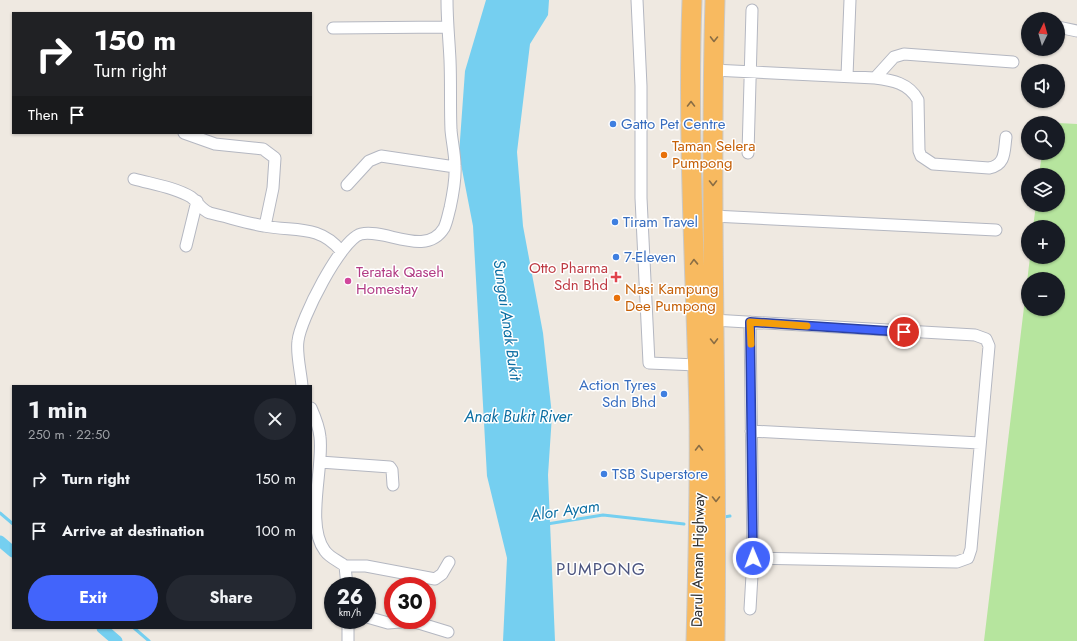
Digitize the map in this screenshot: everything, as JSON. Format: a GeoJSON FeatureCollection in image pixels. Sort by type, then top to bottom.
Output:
{"type":"FeatureCollection","features":[{"type":"Feature","properties":{"kind":"highway","name":"Darul Aman Highway"},"geometry":{"type":"LineString","coordinates":[[692,0],[691,179],[697,364],[699,502],[696,641]]}},
{"type":"Feature","properties":{"kind":"highway","name":"Darul Aman Highway"},"geometry":{"type":"LineString","coordinates":[[715,0],[713,70],[713,320],[716,494],[715,641]]}},
{"type":"Feature","properties":{"kind":"street"},"geometry":{"type":"LineString","coordinates":[[302,385],[298,341],[307,316],[341,251],[351,238],[368,233],[400,240],[420,241],[435,237],[446,224],[454,186],[455,167],[452,132],[447,0]]}},
{"type":"Feature","properties":{"kind":"street"},"geometry":{"type":"LineString","coordinates":[[637,0],[640,86],[641,198],[649,363],[697,364]]}},
{"type":"Feature","properties":{"kind":"street"},"geometry":{"type":"LineString","coordinates":[[847,76],[850,0]]}},
{"type":"Feature","properties":{"kind":"street"},"geometry":{"type":"LineString","coordinates":[[748,153],[752,10]]}},
{"type":"Feature","properties":{"kind":"street"},"geometry":{"type":"LineString","coordinates":[[1065,27],[1076,26]]}},
{"type":"Feature","properties":{"kind":"street"},"geometry":{"type":"LineString","coordinates":[[333,28],[447,27]]}},
{"type":"Feature","properties":{"kind":"street"},"geometry":{"type":"LineString","coordinates":[[875,78],[894,57],[904,54],[1013,62]]}},
{"type":"Feature","properties":{"kind":"street"},"geometry":{"type":"LineString","coordinates":[[713,70],[847,76],[875,78],[900,83],[914,93],[918,100],[919,150],[921,156],[926,161],[933,164],[989,168],[995,167],[1003,159],[1006,137]]}},
{"type":"Feature","properties":{"kind":"street"},"geometry":{"type":"LineString","coordinates":[[187,134],[215,144],[263,149],[275,158],[274,188],[265,226]]}},
{"type":"Feature","properties":{"kind":"street"},"geometry":{"type":"LineString","coordinates":[[347,185],[369,161],[381,156],[455,167]]}},
{"type":"Feature","properties":{"kind":"street"},"geometry":{"type":"LineString","coordinates":[[134,179],[184,194],[196,201],[206,211],[265,226],[309,231],[329,239],[341,251]]}},
{"type":"Feature","properties":{"kind":"street"},"geometry":{"type":"LineString","coordinates":[[186,246],[196,201]]}},
{"type":"Feature","properties":{"kind":"street"},"geometry":{"type":"LineString","coordinates":[[713,216],[996,230]]}},
{"type":"Feature","properties":{"kind":"street"},"geometry":{"type":"LineString","coordinates":[[713,320],[982,336],[986,339],[989,346],[971,554],[964,560],[958,562],[753,558]]}},
{"type":"Feature","properties":{"kind":"street"},"geometry":{"type":"LineString","coordinates":[[750,322],[753,558],[750,609]]}},
{"type":"Feature","properties":{"kind":"street"},"geometry":{"type":"LineString","coordinates":[[312,411],[320,437],[316,495],[320,542],[326,552],[345,566],[373,567],[435,579],[442,574],[449,562]]}},
{"type":"Feature","properties":{"kind":"street"},"geometry":{"type":"LineString","coordinates":[[751,431],[980,443]]}},
{"type":"Feature","properties":{"kind":"street"},"geometry":{"type":"LineString","coordinates":[[317,465],[390,467],[392,470],[393,485]]}},
{"type":"Feature","properties":{"kind":"street"},"geometry":{"type":"LineString","coordinates":[[345,566],[346,577]]}},
{"type":"Feature","properties":{"kind":"street"},"geometry":{"type":"LineString","coordinates":[[376,620],[388,623],[412,620],[448,632]]}},
{"type":"Feature","properties":{"kind":"street"},"geometry":{"type":"LineString","coordinates":[[348,629],[348,641]]}},
{"type":"Feature","properties":{"kind":"green space"},"geometry":{"type":"Polygon","coordinates":[[[1065,123],[1077,124],[1077,641],[984,641],[1023,316],[1065,316],[1065,272],[1028,272],[1029,264],[1065,264],[1065,220],[1034,220],[1035,212],[1065,212],[1065,168],[1040,168],[1041,160],[1065,160],[1065,123]]]}},
{"type":"Feature","properties":{"kind":"water","name":"Anak Bukit River"},"geometry":{"type":"Polygon","coordinates":[[[486,0],[549,0],[548,15],[530,44],[517,152],[523,226],[543,333],[552,415],[548,475],[555,641],[503,641],[507,558],[487,476],[473,226],[459,154],[465,71],[486,0]]]}},
{"type":"Feature","properties":{"kind":"waterway"},"geometry":{"type":"LineString","coordinates":[[0,513],[12,523]]}},
{"type":"Feature","properties":{"kind":"waterway","name":"Alor Ayam"},"geometry":{"type":"LineString","coordinates":[[547,524],[603,515],[684,524]]}},
{"type":"Feature","properties":{"kind":"waterway","name":"Alor Ayam"},"geometry":{"type":"LineString","coordinates":[[724,517],[730,516]]}},
{"type":"Feature","properties":{"kind":"waterway"},"geometry":{"type":"LineString","coordinates":[[0,541],[12,551]]}},
{"type":"Feature","properties":{"kind":"waterway"},"geometry":{"type":"LineString","coordinates":[[103,629],[117,641]]}},
{"type":"Feature","properties":{"kind":"waterway"},"geometry":{"type":"LineString","coordinates":[[135,629],[149,641]]}},
{"type":"Feature","properties":{"kind":"slow traffic"},"geometry":{"type":"LineString","coordinates":[[751,344],[750,322],[807,326]]}},
{"type":"Feature","properties":{"kind":"place","name":"Gatto Pet Centre"},"geometry":{"type":"Point","coordinates":[613,124]}},
{"type":"Feature","properties":{"kind":"place","name":"Taman Selera Pumpong"},"geometry":{"type":"Point","coordinates":[664,155]}},
{"type":"Feature","properties":{"kind":"place","name":"Tiram Travel"},"geometry":{"type":"Point","coordinates":[615,222]}},
{"type":"Feature","properties":{"kind":"place","name":"7-Eleven"},"geometry":{"type":"Point","coordinates":[616,257]}},
{"type":"Feature","properties":{"kind":"place","name":"Otto Pharma Sdn Bhd"},"geometry":{"type":"Point","coordinates":[616,277]}},
{"type":"Feature","properties":{"kind":"place","name":"Teratak Qaseh Homestay"},"geometry":{"type":"Point","coordinates":[348,281]}},
{"type":"Feature","properties":{"kind":"place","name":"Nasi Kampung Dee Pumpong"},"geometry":{"type":"Point","coordinates":[617,298]}},
{"type":"Feature","properties":{"kind":"place","name":"Action Tyres Sdn Bhd"},"geometry":{"type":"Point","coordinates":[664,394]}},
{"type":"Feature","properties":{"kind":"place","name":"TSB Superstore"},"geometry":{"type":"Point","coordinates":[604,474]}},
{"type":"Feature","properties":{"kind":"district","name":"PUMPONG"},"geometry":{"type":"Point","coordinates":[601,569]}},
{"type":"Feature","properties":{"kind":"route"},"geometry":{"type":"LineString","coordinates":[[753,558],[750,322],[904,332]]}},
{"type":"Feature","properties":{"kind":"water label","name":"Sungai Anak Bukit"},"geometry":{"type":"Point","coordinates":[508,320]}}]}
